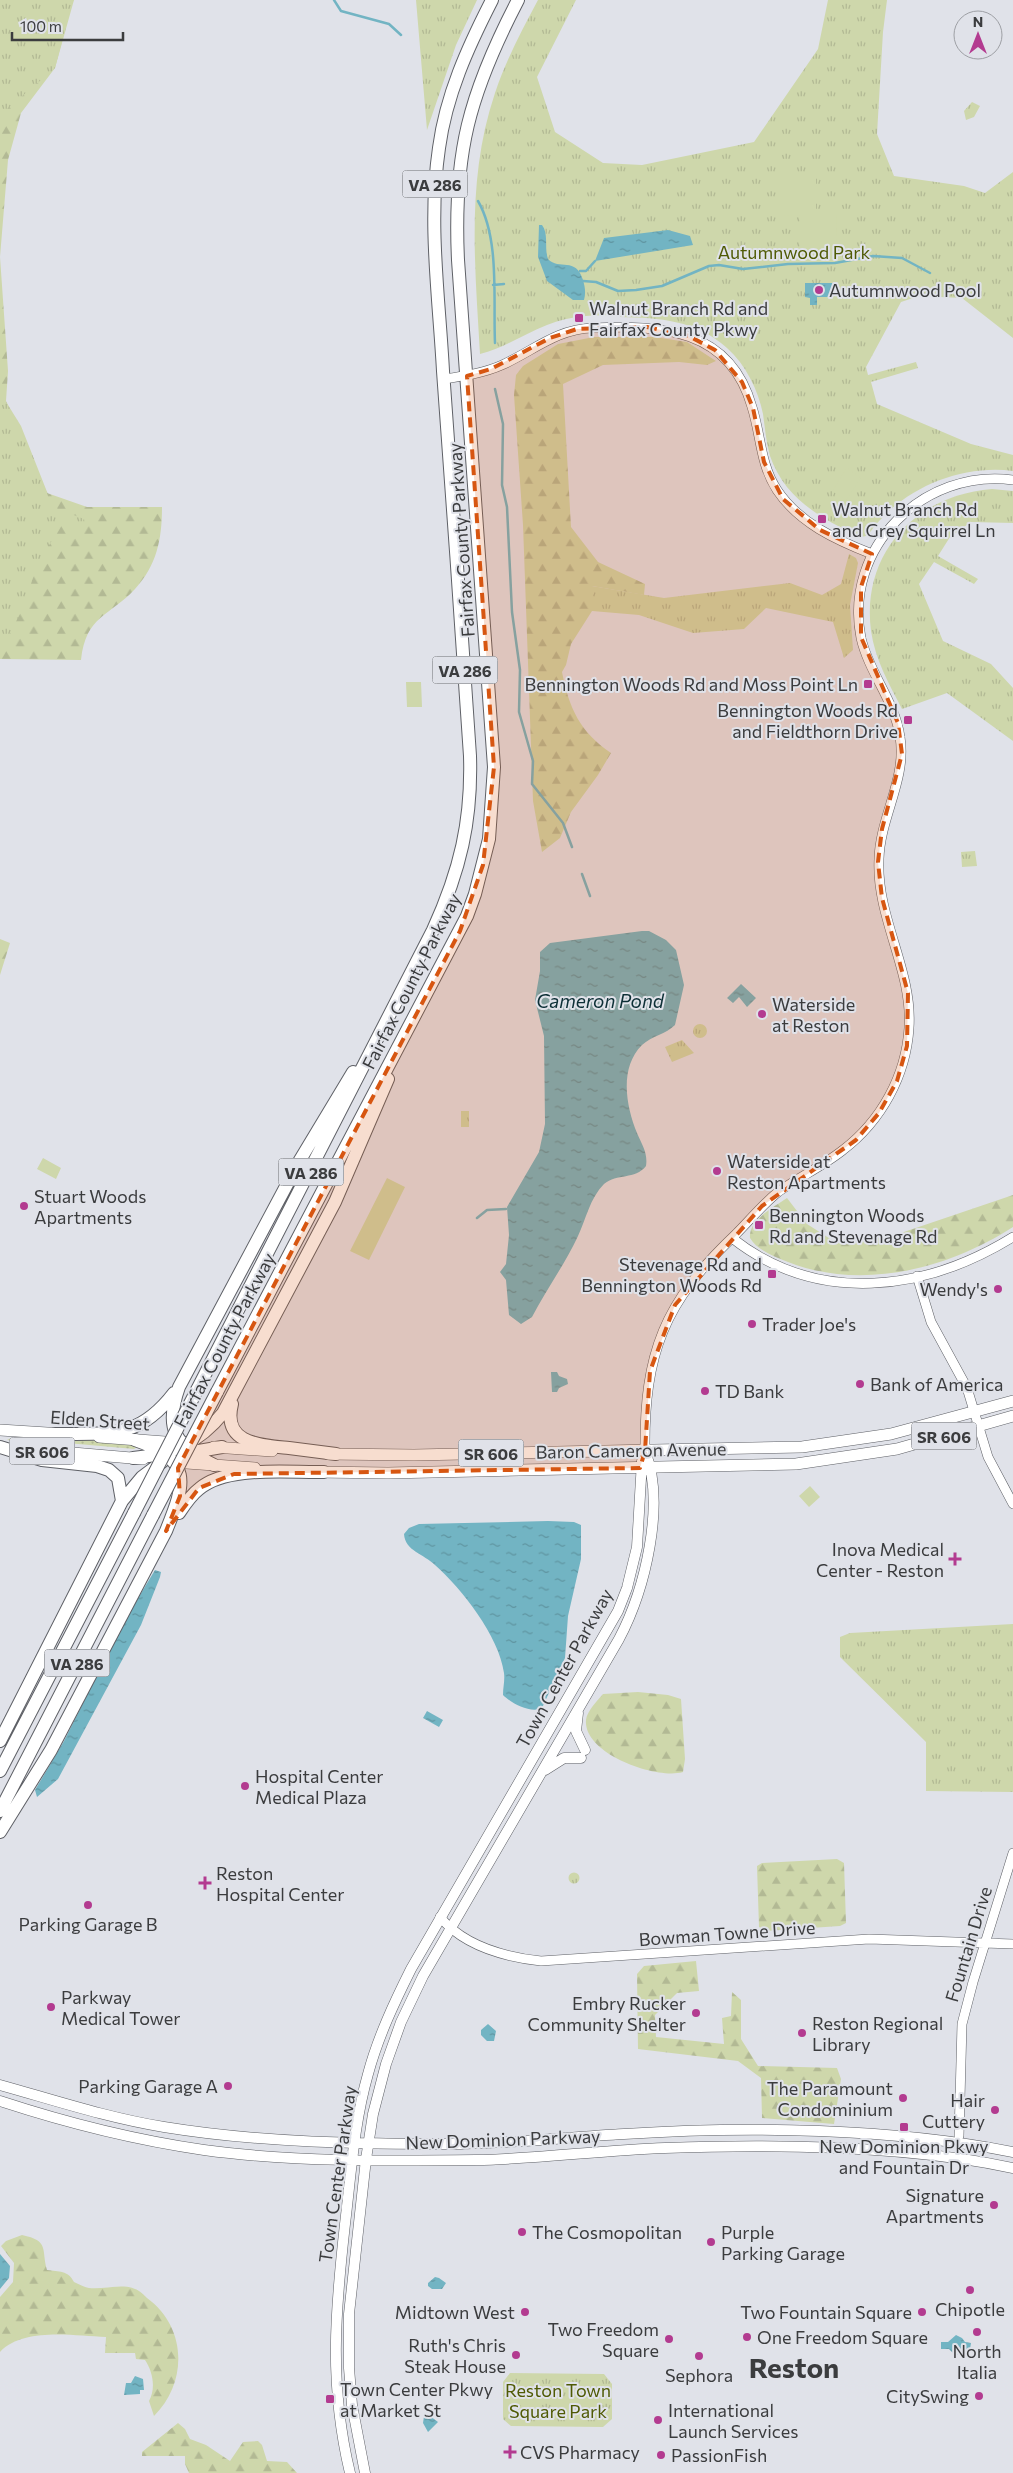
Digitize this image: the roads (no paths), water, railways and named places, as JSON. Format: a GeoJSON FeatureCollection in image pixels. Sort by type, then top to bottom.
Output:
{"type":"FeatureCollection","features":[{"type":"Feature","properties":{"kind":"highway","name":"Fairfax County Parkway"},"geometry":{"type":"LineString","coordinates":[[0,1771],[334,1127],[444,908],[457,872],[468,829],[471,794],[468,720],[434,217],[439,147],[443,123],[458,73],[492,0]]}},
{"type":"Feature","properties":{"kind":"highway","name":"Fairfax County Parkway"},"geometry":{"type":"LineString","coordinates":[[0,1811],[373,1091],[425,1000],[460,931],[475,894],[489,839],[494,798],[493,735],[457,235],[456,192],[468,118],[481,78],[518,0]]}},
{"type":"Feature","properties":{"kind":"highway"},"geometry":{"type":"LineString","coordinates":[[214,1465],[187,1447],[171,1422],[172,1409],[179,1387],[300,1160],[421,952]]}},
{"type":"Feature","properties":{"kind":"highway"},"geometry":{"type":"LineString","coordinates":[[0,1741],[122,1501],[142,1477],[187,1447],[212,1426],[234,1396],[343,1188],[390,1074],[425,1000]]}},
{"type":"Feature","properties":{"kind":"highway"},"geometry":{"type":"LineString","coordinates":[[55,1434],[101,1434],[132,1429],[152,1418],[179,1387]]}},
{"type":"Feature","properties":{"kind":"highway"},"geometry":{"type":"LineString","coordinates":[[234,1396],[230,1419],[234,1430],[243,1439],[256,1444],[336,1454]]}},
{"type":"Feature","properties":{"kind":"highway"},"geometry":{"type":"LineString","coordinates":[[0,1832],[50,1750],[166,1531],[180,1496],[182,1487],[181,1475],[168,1459],[135,1440]]}},
{"type":"Feature","properties":{"kind":"highway"},"geometry":{"type":"LineString","coordinates":[[0,1447],[42,1460],[96,1466],[109,1470],[118,1478],[122,1501]]}},
{"type":"Feature","properties":{"kind":"highway"},"geometry":{"type":"LineString","coordinates":[[187,1447],[225,1448]]}},
{"type":"Feature","properties":{"kind":"highway"},"geometry":{"type":"LineString","coordinates":[[133,1458],[168,1459]]}},
{"type":"Feature","properties":{"kind":"highway"},"geometry":{"type":"LineString","coordinates":[[166,1531],[199,1488],[214,1480],[234,1474],[324,1472]]}},
{"type":"Feature","properties":{"kind":"main road","name":"Baron Cameron Avenue"},"geometry":{"type":"LineString","coordinates":[[225,1448],[336,1454],[414,1455],[778,1448],[838,1443],[891,1434],[1013,1401]]}},
{"type":"Feature","properties":{"kind":"main road","name":"Baron Cameron Avenue"},"geometry":{"type":"LineString","coordinates":[[214,1465],[324,1472],[388,1473],[796,1464],[897,1449],[1013,1416]]}},
{"type":"Feature","properties":{"kind":"main road","name":"Elden Street"},"geometry":{"type":"LineString","coordinates":[[0,1430],[135,1440],[187,1447]]}},
{"type":"Feature","properties":{"kind":"main road","name":"Elden Street"},"geometry":{"type":"LineString","coordinates":[[0,1447],[133,1458]]}},
{"type":"Feature","properties":{"kind":"main road","name":"Town Center Parkway"},"geometry":{"type":"LineString","coordinates":[[366,2473],[352,2405],[349,2341],[351,2291],[366,2158],[379,2088],[394,2040],[423,1976],[629,1621],[640,1590],[651,1533],[645,1451]]}},
{"type":"Feature","properties":{"kind":"main road","name":"SR 606"},"geometry":{"type":"LineString","coordinates":[[168,1459],[214,1465]]}},
{"type":"Feature","properties":{"kind":"main road","name":"Town Center Parkway"},"geometry":{"type":"LineString","coordinates":[[350,2473],[337,2407],[334,2332],[355,2142],[366,2083],[382,2033],[398,1993],[618,1611],[627,1588],[637,1547],[646,1468]]}},
{"type":"Feature","properties":{"kind":"main road"},"geometry":{"type":"LineString","coordinates":[[540,1774],[550,1765],[564,1758],[583,1754],[576,1731],[579,1707]]}},
{"type":"Feature","properties":{"kind":"main road","name":"New Dominion Parkway"},"geometry":{"type":"LineString","coordinates":[[0,2085],[105,2115],[162,2127],[268,2140],[462,2144],[625,2134],[792,2132],[959,2142],[1013,2152]]}},
{"type":"Feature","properties":{"kind":"main road","name":"New Dominion Parkway"},"geometry":{"type":"LineString","coordinates":[[0,2101],[76,2124],[177,2146],[254,2155],[476,2160],[665,2148],[780,2148],[944,2156],[1013,2168]]}},
{"type":"Feature","properties":{"kind":"street"},"geometry":{"type":"LineString","coordinates":[[444,379],[467,376],[505,364],[550,338],[577,329],[647,328],[675,331],[689,336],[715,350],[734,370],[742,382],[753,408],[764,462],[769,476],[783,499],[795,512],[820,530],[848,545],[872,554]]}},
{"type":"Feature","properties":{"kind":"street"},"geometry":{"type":"LineString","coordinates":[[645,1451],[647,1387],[652,1359],[666,1323],[686,1290],[732,1238],[777,1193],[842,1152],[868,1127],[879,1113],[897,1081],[907,1046],[910,1016],[908,993],[882,898],[878,862],[882,829],[901,764],[900,736],[893,711],[866,656],[859,621],[861,588],[872,554],[893,522],[930,494],[972,480],[1013,480]]}},
{"type":"Feature","properties":{"kind":"street"},"geometry":{"type":"LineString","coordinates":[[732,1238],[775,1266],[809,1278],[835,1283],[871,1284],[917,1276],[983,1254],[1013,1237]]}},
{"type":"Feature","properties":{"kind":"street"},"geometry":{"type":"LineString","coordinates":[[917,1276],[932,1322],[960,1374],[979,1426],[988,1458],[1013,1504]]}},
{"type":"Feature","properties":{"kind":"street","name":"Fountain Drive"},"geometry":{"type":"LineString","coordinates":[[959,2136],[962,2024],[1013,1854]]}},
{"type":"Feature","properties":{"kind":"street","name":"Bowman Towne Drive"},"geometry":{"type":"LineString","coordinates":[[440,1918],[450,1929]]}},
{"type":"Feature","properties":{"kind":"street","name":"Bowman Towne Drive"},"geometry":{"type":"LineString","coordinates":[[435,1927],[450,1929],[495,1951],[541,1961],[869,1939],[1013,1944]]}},
{"type":"Feature","properties":{"kind":"water"},"geometry":{"type":"Polygon","coordinates":[[[539,225],[542,225],[544,229],[548,259],[557,264],[572,266],[580,273],[585,288],[584,300],[573,300],[547,281],[538,257],[539,225]]]}},
{"type":"Feature","properties":{"kind":"water"},"geometry":{"type":"Polygon","coordinates":[[[668,230],[690,236],[693,245],[595,261],[604,238],[668,230]]]}},
{"type":"Feature","properties":{"kind":"water","name":"Autumnwood Pool"},"geometry":{"type":"Polygon","coordinates":[[[805,283],[833,283],[833,297],[817,297],[817,305],[810,305],[810,298],[805,297],[805,283]]]}},
{"type":"Feature","properties":{"kind":"water","name":"Cameron Pond"},"geometry":{"type":"Polygon","coordinates":[[[649,931],[666,940],[676,950],[684,985],[675,1025],[642,1045],[635,1054],[627,1076],[630,1111],[643,1145],[646,1166],[637,1173],[609,1181],[599,1190],[573,1246],[532,1317],[521,1324],[509,1315],[506,1280],[500,1272],[506,1264],[509,1235],[507,1207],[539,1152],[545,1124],[544,1036],[535,1000],[540,971],[540,952],[550,943],[649,931]]]}},
{"type":"Feature","properties":{"kind":"water"},"geometry":{"type":"Polygon","coordinates":[[[741,984],[756,998],[747,1007],[739,997],[733,1003],[727,998],[741,984]]]}},
{"type":"Feature","properties":{"kind":"water"},"geometry":{"type":"Polygon","coordinates":[[[551,1372],[557,1372],[559,1376],[567,1379],[568,1384],[559,1388],[557,1392],[552,1392],[551,1372]]]}},
{"type":"Feature","properties":{"kind":"water"},"geometry":{"type":"Polygon","coordinates":[[[574,1522],[581,1525],[581,1559],[568,1616],[565,1658],[542,1708],[532,1710],[516,1704],[503,1695],[504,1676],[501,1659],[478,1614],[446,1575],[431,1561],[411,1548],[405,1540],[404,1534],[409,1528],[419,1524],[574,1522]]]}},
{"type":"Feature","properties":{"kind":"water"},"geometry":{"type":"Polygon","coordinates":[[[155,1570],[161,1572],[160,1577],[141,1625],[58,1779],[37,1797],[35,1790],[64,1741],[123,1623],[155,1570]]]}},
{"type":"Feature","properties":{"kind":"water"},"geometry":{"type":"Polygon","coordinates":[[[427,1711],[443,1720],[439,1727],[423,1718],[427,1711]]]}},
{"type":"Feature","properties":{"kind":"water"},"geometry":{"type":"Polygon","coordinates":[[[488,2024],[496,2031],[494,2041],[487,2041],[481,2035],[481,2030],[488,2024]]]}},
{"type":"Feature","properties":{"kind":"water"},"geometry":{"type":"Polygon","coordinates":[[[0,2254],[10,2266],[9,2278],[0,2289],[0,2254]]]}},
{"type":"Feature","properties":{"kind":"water"},"geometry":{"type":"Polygon","coordinates":[[[435,2277],[446,2283],[442,2289],[432,2289],[428,2286],[428,2283],[435,2277]]]}},
{"type":"Feature","properties":{"kind":"water"},"geometry":{"type":"Polygon","coordinates":[[[956,2335],[965,2342],[971,2343],[970,2349],[964,2349],[956,2356],[949,2349],[941,2349],[941,2342],[948,2342],[956,2335]]]}},
{"type":"Feature","properties":{"kind":"water"},"geometry":{"type":"Polygon","coordinates":[[[135,2376],[143,2379],[144,2390],[140,2390],[140,2394],[124,2395],[126,2383],[131,2383],[135,2376]]]}},
{"type":"Feature","properties":{"kind":"water"},"geometry":{"type":"Polygon","coordinates":[[[424,2416],[430,2416],[438,2422],[428,2432],[423,2423],[424,2416]]]}},
{"type":"Feature","properties":{"kind":"waterway"},"geometry":{"type":"LineString","coordinates":[[334,0],[341,11],[389,24],[401,35]]}},
{"type":"Feature","properties":{"kind":"waterway"},"geometry":{"type":"LineString","coordinates":[[478,201],[485,216],[493,251],[495,343]]}},
{"type":"Feature","properties":{"kind":"waterway"},"geometry":{"type":"LineString","coordinates":[[583,281],[596,282],[618,291],[636,290],[662,286],[709,266],[719,265],[743,269],[788,264],[835,263],[873,256],[902,258],[930,273]]}},
{"type":"Feature","properties":{"kind":"waterway"},"geometry":{"type":"LineString","coordinates":[[580,271],[586,271],[595,261]]}},
{"type":"Feature","properties":{"kind":"waterway"},"geometry":{"type":"LineString","coordinates":[[493,285],[504,284]]}},
{"type":"Feature","properties":{"kind":"waterway"},"geometry":{"type":"LineString","coordinates":[[495,389],[503,424],[502,485],[507,507],[512,612],[520,670],[519,712],[533,761],[532,784],[563,823],[572,847]]}},
{"type":"Feature","properties":{"kind":"waterway"},"geometry":{"type":"LineString","coordinates":[[582,874],[590,896]]}},
{"type":"Feature","properties":{"kind":"waterway"},"geometry":{"type":"LineString","coordinates":[[477,1218],[487,1210],[506,1209]]}},
{"type":"Feature","properties":{"kind":"place","name":"Autumnwood Pool"},"geometry":{"type":"Point","coordinates":[819,290]}},
{"type":"Feature","properties":{"kind":"place","name":"Walnut Branch Rd and Fairfax County Pkwy"},"geometry":{"type":"Point","coordinates":[579,318]}},
{"type":"Feature","properties":{"kind":"place","name":"Walnut Branch Rd and Grey Squirrel Ln"},"geometry":{"type":"Point","coordinates":[822,519]}},
{"type":"Feature","properties":{"kind":"place","name":"Bennington Woods Rd and Moss Point Ln"},"geometry":{"type":"Point","coordinates":[868,684]}},
{"type":"Feature","properties":{"kind":"place","name":"Bennington Woods Rd and Fieldthorn Drive"},"geometry":{"type":"Point","coordinates":[908,720]}},
{"type":"Feature","properties":{"kind":"place","name":"Waterside at Reston"},"geometry":{"type":"Point","coordinates":[762,1014]}},
{"type":"Feature","properties":{"kind":"place","name":"Waterside at Reston Apartments"},"geometry":{"type":"Point","coordinates":[717,1171]}},
{"type":"Feature","properties":{"kind":"place","name":"Stuart Woods Apartments"},"geometry":{"type":"Point","coordinates":[24,1206]}},
{"type":"Feature","properties":{"kind":"place","name":"Bennington Woods Rd and Stevenage Rd"},"geometry":{"type":"Point","coordinates":[759,1225]}},
{"type":"Feature","properties":{"kind":"place","name":"Stevenage Rd and Bennington Woods Rd"},"geometry":{"type":"Point","coordinates":[772,1274]}},
{"type":"Feature","properties":{"kind":"place","name":"Wendy's"},"geometry":{"type":"Point","coordinates":[998,1289]}},
{"type":"Feature","properties":{"kind":"place","name":"Trader Joe's"},"geometry":{"type":"Point","coordinates":[752,1324]}},
{"type":"Feature","properties":{"kind":"place","name":"Bank of America"},"geometry":{"type":"Point","coordinates":[860,1384]}},
{"type":"Feature","properties":{"kind":"place","name":"TD Bank"},"geometry":{"type":"Point","coordinates":[705,1391]}},
{"type":"Feature","properties":{"kind":"place","name":"Inova Medical Center - Reston"},"geometry":{"type":"Point","coordinates":[955,1559]}},
{"type":"Feature","properties":{"kind":"place","name":"Hospital Center Medical Plaza"},"geometry":{"type":"Point","coordinates":[245,1786]}},
{"type":"Feature","properties":{"kind":"place","name":"Reston Hospital Center"},"geometry":{"type":"Point","coordinates":[205,1883]}},
{"type":"Feature","properties":{"kind":"place","name":"Parking Garage B"},"geometry":{"type":"Point","coordinates":[88,1905]}},
{"type":"Feature","properties":{"kind":"place","name":"Parkway Medical Tower"},"geometry":{"type":"Point","coordinates":[51,2007]}},
{"type":"Feature","properties":{"kind":"place","name":"Embry Rucker Community Shelter"},"geometry":{"type":"Point","coordinates":[696,2013]}},
{"type":"Feature","properties":{"kind":"place","name":"Reston Regional Library"},"geometry":{"type":"Point","coordinates":[802,2033]}},
{"type":"Feature","properties":{"kind":"place","name":"Parking Garage A"},"geometry":{"type":"Point","coordinates":[228,2086]}},
{"type":"Feature","properties":{"kind":"place","name":"The Paramount Condominium"},"geometry":{"type":"Point","coordinates":[903,2098]}},
{"type":"Feature","properties":{"kind":"place","name":"Hair Cuttery"},"geometry":{"type":"Point","coordinates":[995,2110]}},
{"type":"Feature","properties":{"kind":"place","name":"New Dominion Pkwy and Fountain Dr"},"geometry":{"type":"Point","coordinates":[904,2127]}},
{"type":"Feature","properties":{"kind":"place","name":"Signature Apartments"},"geometry":{"type":"Point","coordinates":[994,2205]}},
{"type":"Feature","properties":{"kind":"place","name":"The Cosmopolitan"},"geometry":{"type":"Point","coordinates":[522,2232]}},
{"type":"Feature","properties":{"kind":"place","name":"Purple Parking Garage"},"geometry":{"type":"Point","coordinates":[711,2242]}},
{"type":"Feature","properties":{"kind":"place","name":"Chipotle"},"geometry":{"type":"Point","coordinates":[970,2290]}},
{"type":"Feature","properties":{"kind":"place","name":"Midtown West"},"geometry":{"type":"Point","coordinates":[525,2312]}},
{"type":"Feature","properties":{"kind":"place","name":"Two Fountain Square"},"geometry":{"type":"Point","coordinates":[922,2312]}},
{"type":"Feature","properties":{"kind":"place","name":"North Italia"},"geometry":{"type":"Point","coordinates":[977,2332]}},
{"type":"Feature","properties":{"kind":"place","name":"One Freedom Square"},"geometry":{"type":"Point","coordinates":[747,2337]}},
{"type":"Feature","properties":{"kind":"place","name":"Two Freedom Square"},"geometry":{"type":"Point","coordinates":[669,2339]}},
{"type":"Feature","properties":{"kind":"place","name":"Ruth's Chris Steak House"},"geometry":{"type":"Point","coordinates":[516,2355]}},
{"type":"Feature","properties":{"kind":"place","name":"Sephora"},"geometry":{"type":"Point","coordinates":[699,2356]}},
{"type":"Feature","properties":{"kind":"place","name":"CitySwing"},"geometry":{"type":"Point","coordinates":[979,2396]}},
{"type":"Feature","properties":{"kind":"place","name":"Town Center Pkwy at Market St"},"geometry":{"type":"Point","coordinates":[330,2399]}},
{"type":"Feature","properties":{"kind":"place","name":"International Launch Services"},"geometry":{"type":"Point","coordinates":[658,2420]}},
{"type":"Feature","properties":{"kind":"place","name":"CVS Pharmacy"},"geometry":{"type":"Point","coordinates":[510,2452]}},
{"type":"Feature","properties":{"kind":"place","name":"PassionFish"},"geometry":{"type":"Point","coordinates":[661,2455]}},
{"type":"Feature","properties":{"kind":"district","name":"Reston"},"geometry":{"type":"Point","coordinates":[794,2367]}},
{"type":"Feature","properties":{"kind":"park label","name":"Autumnwood Park"},"geometry":{"type":"Point","coordinates":[794,252]}},
{"type":"Feature","properties":{"kind":"park label","name":"Reston Town Square Park"},"geometry":{"type":"Point","coordinates":[558,2400]}}]}
